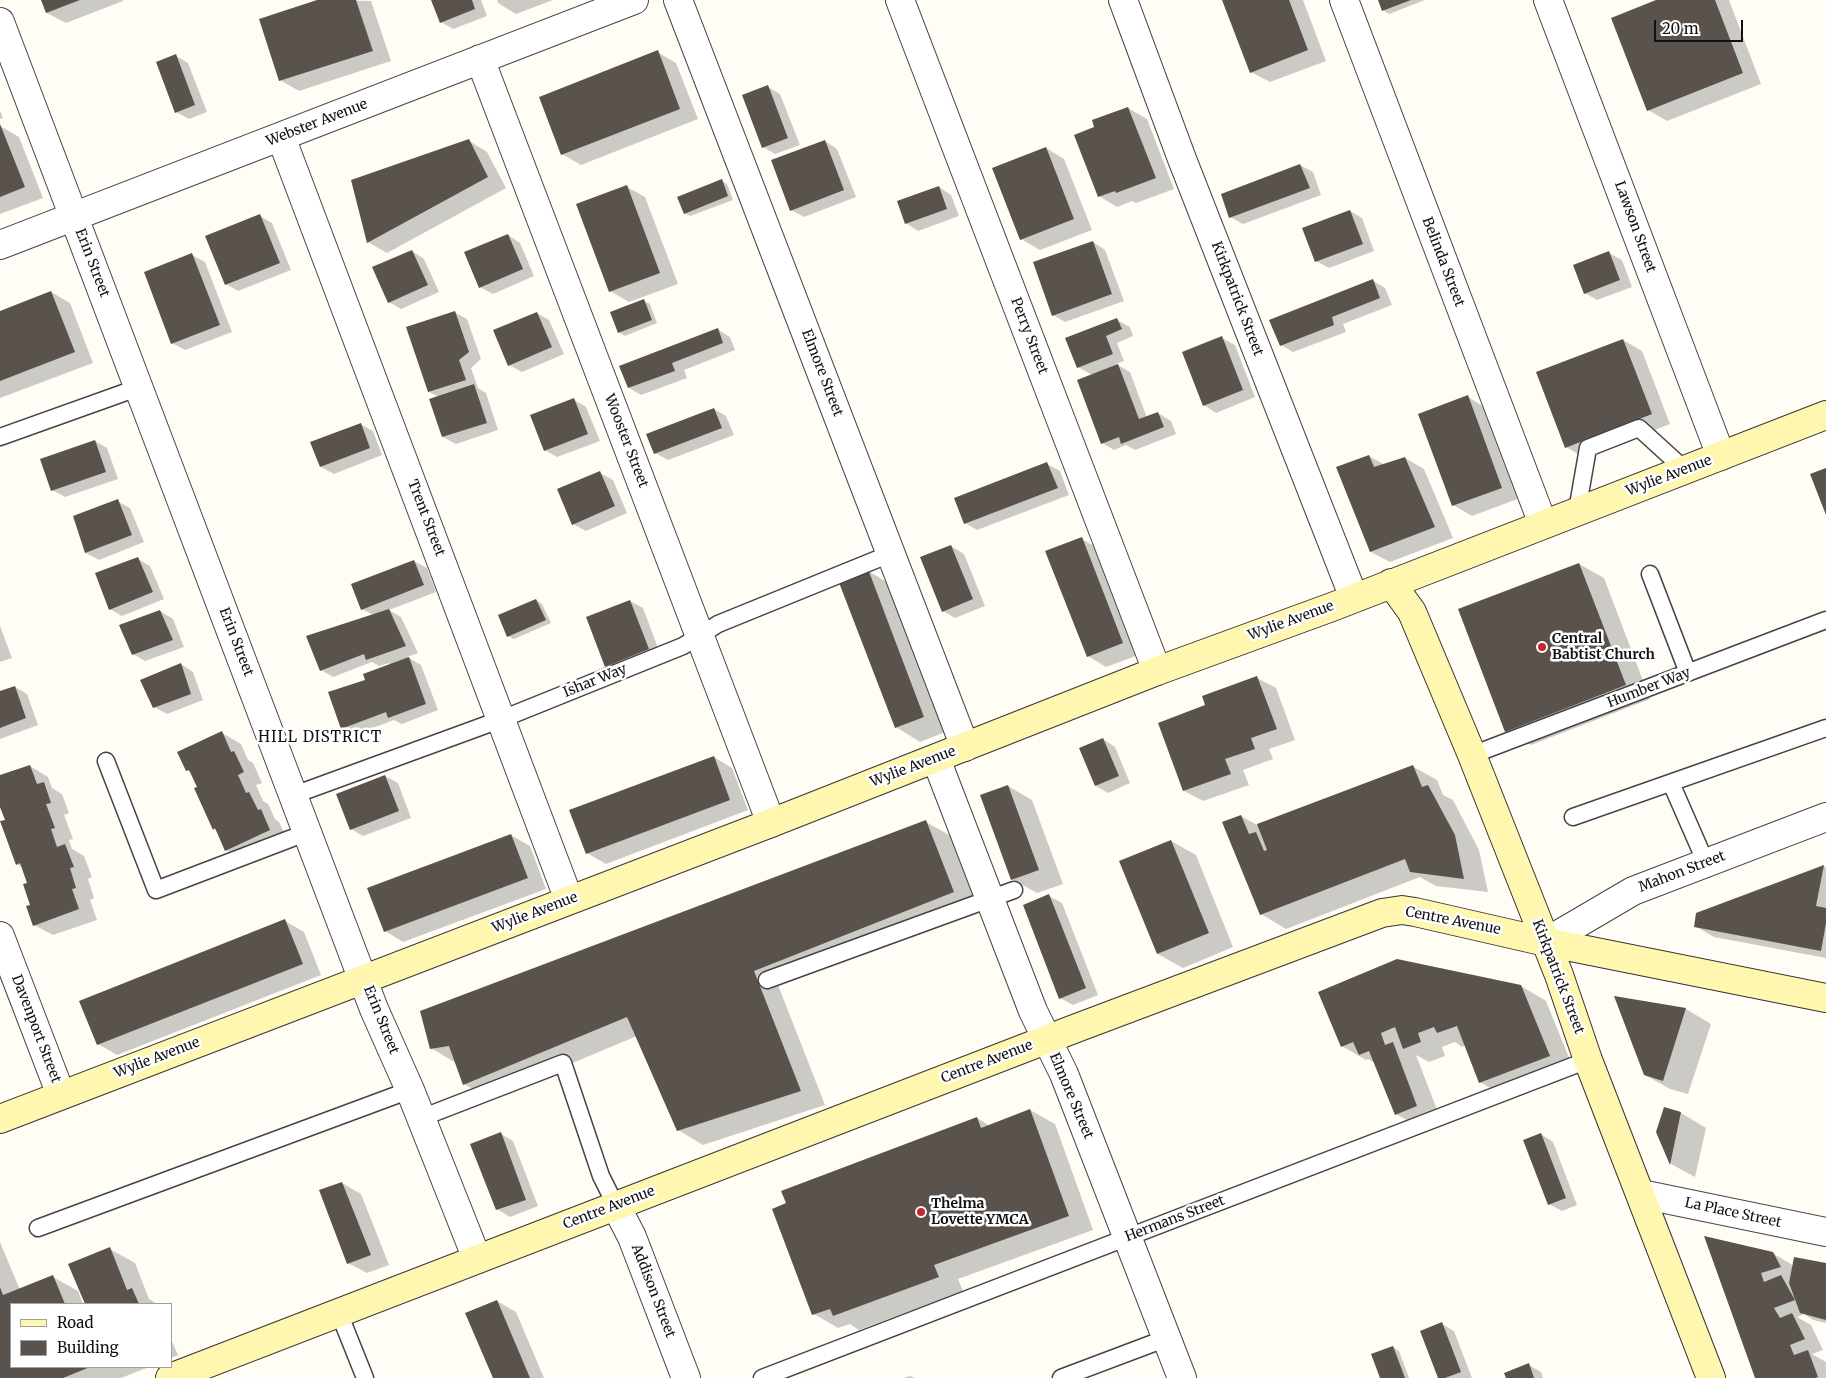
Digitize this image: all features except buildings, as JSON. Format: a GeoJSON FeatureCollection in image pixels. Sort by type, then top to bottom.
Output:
{"type":"FeatureCollection","features":[{"type":"Feature","properties":{"kind":"street","name":"Webster Avenue"},"geometry":{"type":"LineString","coordinates":[[0,245],[634,0]]}},
{"type":"Feature","properties":{"kind":"street","name":"Elmore Street"},"geometry":{"type":"LineString","coordinates":[[678,0],[965,747]]}},
{"type":"Feature","properties":{"kind":"street","name":"Perry Street"},"geometry":{"type":"LineString","coordinates":[[900,0],[1157,671]]}},
{"type":"Feature","properties":{"kind":"street","name":"Kirkpatrick Street"},"geometry":{"type":"LineString","coordinates":[[1123,0],[1182,159],[1354,598]]}},
{"type":"Feature","properties":{"kind":"street","name":"Belinda Street"},"geometry":{"type":"LineString","coordinates":[[1344,0],[1543,524]]}},
{"type":"Feature","properties":{"kind":"street","name":"Lawson Street"},"geometry":{"type":"LineString","coordinates":[[1548,0],[1721,456]]}},
{"type":"Feature","properties":{"kind":"street","name":"Erin Street"},"geometry":{"type":"LineString","coordinates":[[0,22],[374,1008],[410,1090],[477,1259]]}},
{"type":"Feature","properties":{"kind":"street","name":"Wooster Street"},"geometry":{"type":"LineString","coordinates":[[480,59],[771,823]]}},
{"type":"Feature","properties":{"kind":"street","name":"Trent Street"},"geometry":{"type":"LineString","coordinates":[[281,137],[569,900]]}},
{"type":"Feature","properties":{"kind":"street","name":"Wylie Avenue"},"geometry":{"type":"LineString","coordinates":[[0,1119],[771,823],[1157,671],[1354,598],[1826,415]]}},
{"type":"Feature","properties":{"kind":"street","name":"Kirkpatrick Street"},"geometry":{"type":"LineString","coordinates":[[1391,583],[1412,612],[1472,755],[1559,975],[1588,1060],[1711,1378]]}},
{"type":"Feature","properties":{"kind":"street","name":"Elmore Street"},"geometry":{"type":"LineString","coordinates":[[936,759],[1002,894],[1033,1011],[1064,1074],[1182,1378]]}},
{"type":"Feature","properties":{"kind":"street","name":"Mahon Street"},"geometry":{"type":"LineString","coordinates":[[1546,942],[1633,891],[1826,817]]}},
{"type":"Feature","properties":{"kind":"street","name":"Centre Avenue"},"geometry":{"type":"LineString","coordinates":[[181,1376],[477,1259],[1382,913],[1402,910],[1415,912],[1546,942],[1826,998]]}},
{"type":"Feature","properties":{"kind":"street","name":"Davenport Street"},"geometry":{"type":"LineString","coordinates":[[0,936],[61,1095]]}},
{"type":"Feature","properties":{"kind":"street","name":"La Place Street"},"geometry":{"type":"LineString","coordinates":[[1641,1194],[1826,1232]]}},
{"type":"Feature","properties":{"kind":"street","name":"Addison Street"},"geometry":{"type":"LineString","coordinates":[[616,1206],[632,1237],[686,1378]]}},
{"type":"Feature","properties":{"kind":"lane"},"geometry":{"type":"LineString","coordinates":[[0,438],[140,387]]}},
{"type":"Feature","properties":{"kind":"lane"},"geometry":{"type":"LineString","coordinates":[[1577,511],[1588,448],[1630,431],[1639,428],[1684,469]]}},
{"type":"Feature","properties":{"kind":"lane","name":"Ishar Way"},"geometry":{"type":"LineString","coordinates":[[294,794],[502,719],[683,646],[718,624],[890,554]]}},
{"type":"Feature","properties":{"kind":"lane"},"geometry":{"type":"LineString","coordinates":[[1650,574],[1688,673]]}},
{"type":"Feature","properties":{"kind":"lane","name":"Humber Way"},"geometry":{"type":"LineString","coordinates":[[1472,755],[1826,620]]}},
{"type":"Feature","properties":{"kind":"lane"},"geometry":{"type":"LineString","coordinates":[[1573,817],[1826,728]]}},
{"type":"Feature","properties":{"kind":"lane"},"geometry":{"type":"LineString","coordinates":[[106,761],[156,890],[308,832]]}},
{"type":"Feature","properties":{"kind":"lane"},"geometry":{"type":"LineString","coordinates":[[1672,783],[1706,863]]}},
{"type":"Feature","properties":{"kind":"lane"},"geometry":{"type":"LineString","coordinates":[[767,980],[1002,894]]}},
{"type":"Feature","properties":{"kind":"lane","name":"Hermans Street"},"geometry":{"type":"LineString","coordinates":[[762,1378],[1588,1060]]}},
{"type":"Feature","properties":{"kind":"lane"},"geometry":{"type":"LineString","coordinates":[[421,1118],[563,1063],[601,1176],[616,1206]]}},
{"type":"Feature","properties":{"kind":"lane"},"geometry":{"type":"LineString","coordinates":[[38,1228],[410,1090]]}},
{"type":"Feature","properties":{"kind":"lane"},"geometry":{"type":"LineString","coordinates":[[339,1313],[365,1378]]}},
{"type":"Feature","properties":{"kind":"lane"},"geometry":{"type":"LineString","coordinates":[[1061,1378],[1167,1338]]}},
{"type":"Feature","properties":{"kind":"place","name":"Central Babtist Church"},"geometry":{"type":"Point","coordinates":[1542,647]}},
{"type":"Feature","properties":{"kind":"place","name":"Thelma Lovette YMCA"},"geometry":{"type":"Point","coordinates":[921,1212]}},
{"type":"Feature","properties":{"kind":"district","name":"HILL DISTRICT"},"geometry":{"type":"Point","coordinates":[320,738]}}]}
